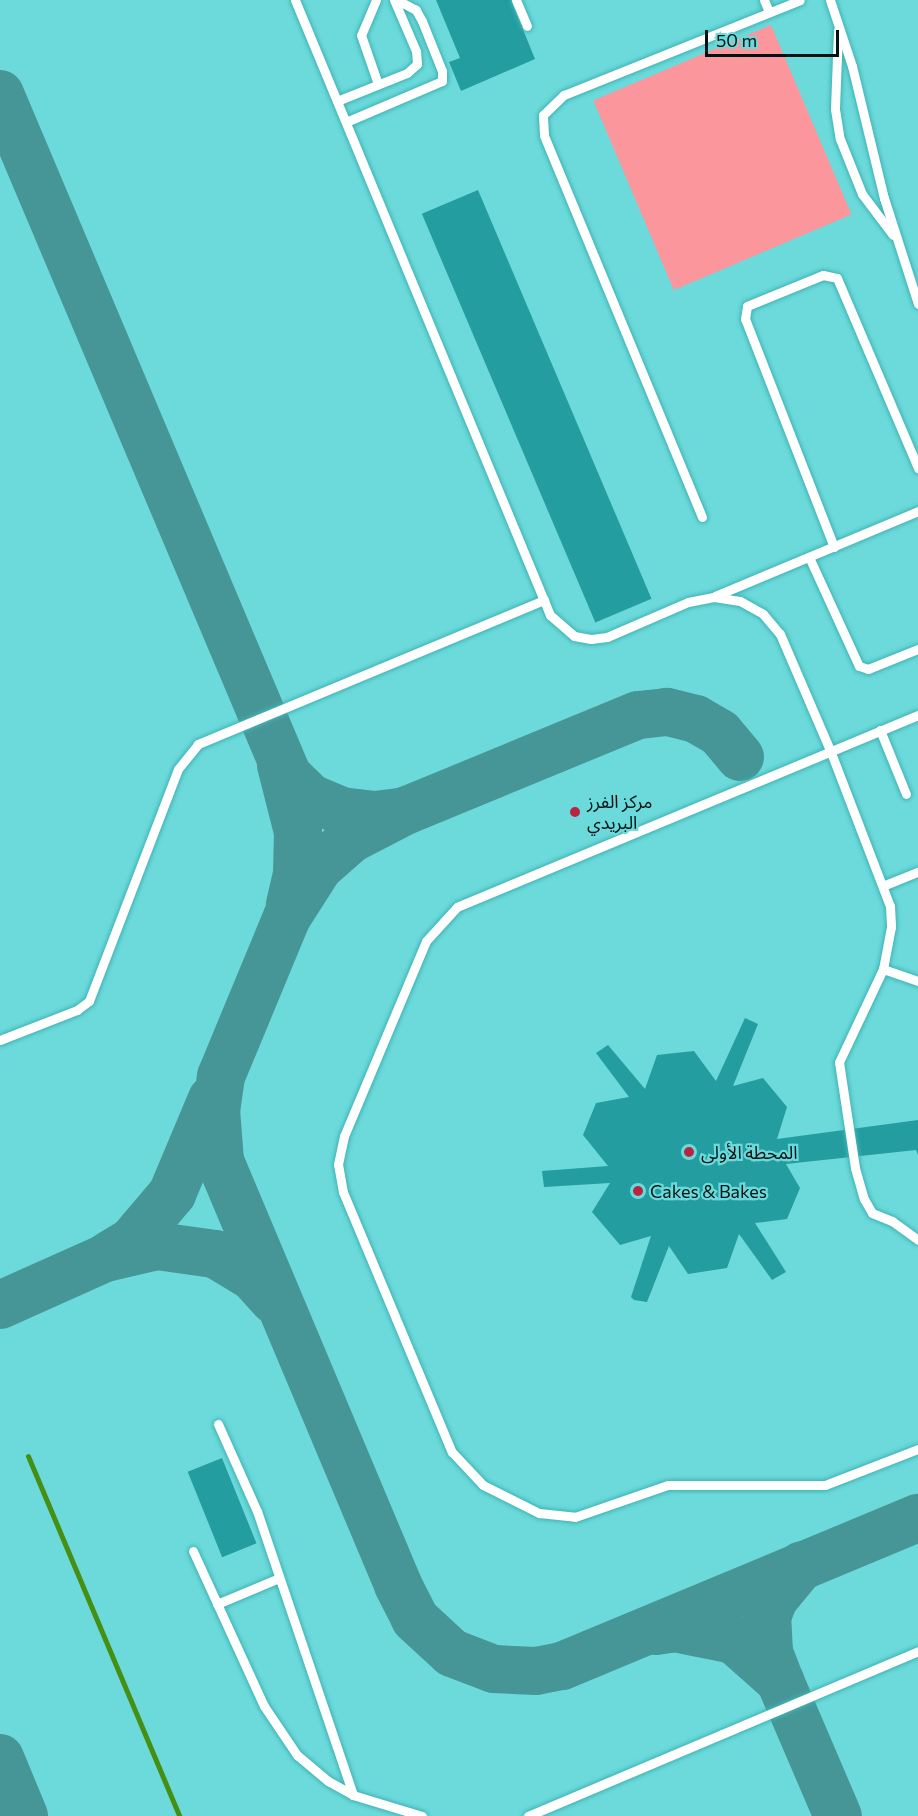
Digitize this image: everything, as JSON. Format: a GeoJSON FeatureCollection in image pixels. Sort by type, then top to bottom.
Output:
{"type":"FeatureCollection","features":[{"type":"Feature","properties":{"kind":"lane"},"geometry":{"type":"LineString","coordinates":[[295,0],[544,600],[560,628],[591,639],[607,637],[688,602],[714,597],[918,511]]}},
{"type":"Feature","properties":{"kind":"lane"},"geometry":{"type":"LineString","coordinates":[[376,0],[362,35],[378,84]]}},
{"type":"Feature","properties":{"kind":"lane"},"geometry":{"type":"LineString","coordinates":[[337,100],[378,84],[417,64],[416,51],[396,0]]}},
{"type":"Feature","properties":{"kind":"lane"},"geometry":{"type":"LineString","coordinates":[[346,122],[441,81],[442,71],[416,10],[396,0]]}},
{"type":"Feature","properties":{"kind":"lane"},"geometry":{"type":"LineString","coordinates":[[516,0],[527,26]]}},
{"type":"Feature","properties":{"kind":"lane"},"geometry":{"type":"LineString","coordinates":[[764,0],[769,12]]}},
{"type":"Feature","properties":{"kind":"lane"},"geometry":{"type":"LineString","coordinates":[[702,517],[542,125],[548,106],[564,95],[800,0]]}},
{"type":"Feature","properties":{"kind":"lane"},"geometry":{"type":"LineString","coordinates":[[830,0],[918,304]]}},
{"type":"Feature","properties":{"kind":"lane"},"geometry":{"type":"LineString","coordinates":[[838,25],[834,99],[840,139],[862,194],[898,241]]}},
{"type":"Feature","properties":{"kind":"lane"},"geometry":{"type":"LineString","coordinates":[[834,547],[745,319],[747,306],[823,275],[837,278],[918,468]]}},
{"type":"Feature","properties":{"kind":"lane"},"geometry":{"type":"LineString","coordinates":[[810,557],[859,666],[868,669],[918,649]]}},
{"type":"Feature","properties":{"kind":"lane"},"geometry":{"type":"LineString","coordinates":[[714,597],[740,601],[763,614],[780,634],[885,885],[891,927],[883,969],[839,1062],[855,1168],[864,1199],[872,1213],[892,1221],[918,1240]]}},
{"type":"Feature","properties":{"kind":"lane"},"geometry":{"type":"LineString","coordinates":[[0,1040],[77,1010],[88,1001],[178,769],[198,744],[544,600]]}},
{"type":"Feature","properties":{"kind":"lane"},"geometry":{"type":"LineString","coordinates":[[918,715],[456,907],[426,941],[344,1137],[339,1178],[452,1452],[483,1485],[539,1513],[575,1518],[668,1485],[825,1485],[918,1449]]}},
{"type":"Feature","properties":{"kind":"lane"},"geometry":{"type":"LineString","coordinates":[[880,730],[906,794]]}},
{"type":"Feature","properties":{"kind":"lane"},"geometry":{"type":"LineString","coordinates":[[885,885],[918,872]]}},
{"type":"Feature","properties":{"kind":"lane"},"geometry":{"type":"LineString","coordinates":[[883,969],[918,981]]}},
{"type":"Feature","properties":{"kind":"lane"},"geometry":{"type":"LineString","coordinates":[[218,1424],[256,1511],[353,1795]]}},
{"type":"Feature","properties":{"kind":"lane"},"geometry":{"type":"LineString","coordinates":[[193,1551],[264,1706],[284,1740],[312,1769],[353,1795],[422,1816]]}},
{"type":"Feature","properties":{"kind":"lane"},"geometry":{"type":"LineString","coordinates":[[217,1604],[279,1578]]}},
{"type":"Feature","properties":{"kind":"lane"},"geometry":{"type":"LineString","coordinates":[[528,1816],[918,1651]]}},
{"type":"Feature","properties":{"kind":"shaded area"},"geometry":{"type":"Polygon","coordinates":[[[771,25],[851,215],[674,290],[593,100],[771,25]]]}},
{"type":"Feature","properties":{"kind":"building"},"geometry":{"type":"Polygon","coordinates":[[[436,0],[511,0],[535,59],[461,91],[449,62],[460,58],[436,0]]]}},
{"type":"Feature","properties":{"kind":"building"},"geometry":{"type":"Polygon","coordinates":[[[478,190],[651,599],[595,623],[422,214],[478,190]]]}},
{"type":"Feature","properties":{"kind":"building","name":"المحطة الأولى"},"geometry":{"type":"Polygon","coordinates":[[[745,1018],[758,1024],[733,1086],[763,1078],[787,1107],[777,1139],[918,1120],[918,1155],[916,1150],[786,1164],[800,1188],[787,1219],[755,1223],[786,1272],[772,1280],[739,1234],[727,1268],[688,1274],[669,1246],[647,1302],[634,1300],[631,1297],[651,1236],[620,1245],[592,1212],[610,1183],[544,1187],[542,1171],[608,1166],[583,1135],[596,1103],[629,1097],[596,1053],[608,1045],[645,1089],[657,1055],[694,1051],[716,1081],[745,1018]]]}},
{"type":"Feature","properties":{"kind":"building"},"geometry":{"type":"Polygon","coordinates":[[[222,1458],[256,1543],[222,1557],[188,1472],[222,1458]]]}},
{"type":"Feature","properties":{"kind":"waterway"},"geometry":{"type":"LineString","coordinates":[[28,1456],[179,1816]]}},
{"type":"Feature","properties":{"kind":"taxiway"},"geometry":{"type":"LineString","coordinates":[[0,94],[288,776],[311,798],[341,811],[375,815],[401,812]]}},
{"type":"Feature","properties":{"kind":"taxiway"},"geometry":{"type":"LineString","coordinates":[[740,757],[720,733],[696,719],[667,712],[638,715],[407,810],[351,839],[319,867],[287,917],[221,1076],[216,1110],[220,1161],[398,1585],[415,1619],[452,1653],[494,1669],[536,1671],[562,1666],[918,1518]]}},
{"type":"Feature","properties":{"kind":"taxiway"},"geometry":{"type":"LineString","coordinates":[[281,765],[298,832],[297,874],[290,905]]}},
{"type":"Feature","properties":{"kind":"taxiway"},"geometry":{"type":"LineString","coordinates":[[109,1255],[132,1241],[172,1194],[212,1099]]}},
{"type":"Feature","properties":{"kind":"taxiway"},"geometry":{"type":"LineString","coordinates":[[0,1305],[105,1258],[157,1246],[215,1254],[253,1277],[274,1300]]}},
{"type":"Feature","properties":{"kind":"taxiway"},"geometry":{"type":"LineString","coordinates":[[656,1631],[674,1628],[734,1640],[780,1681],[769,1652],[767,1617],[774,1599],[802,1565]]}},
{"type":"Feature","properties":{"kind":"taxiway"},"geometry":{"type":"LineString","coordinates":[[780,1681],[838,1816]]}},
{"type":"Feature","properties":{"kind":"taxiway"},"geometry":{"type":"LineString","coordinates":[[0,1758],[24,1816]]}},
{"type":"Feature","properties":{"kind":"place","name":"مركز الفرز البريدي"},"geometry":{"type":"Point","coordinates":[575,812]}},
{"type":"Feature","properties":{"kind":"place","name":"المحطة الأولى"},"geometry":{"type":"Point","coordinates":[689,1152]}},
{"type":"Feature","properties":{"kind":"place","name":"Cakes & Bakes"},"geometry":{"type":"Point","coordinates":[638,1191]}}]}
